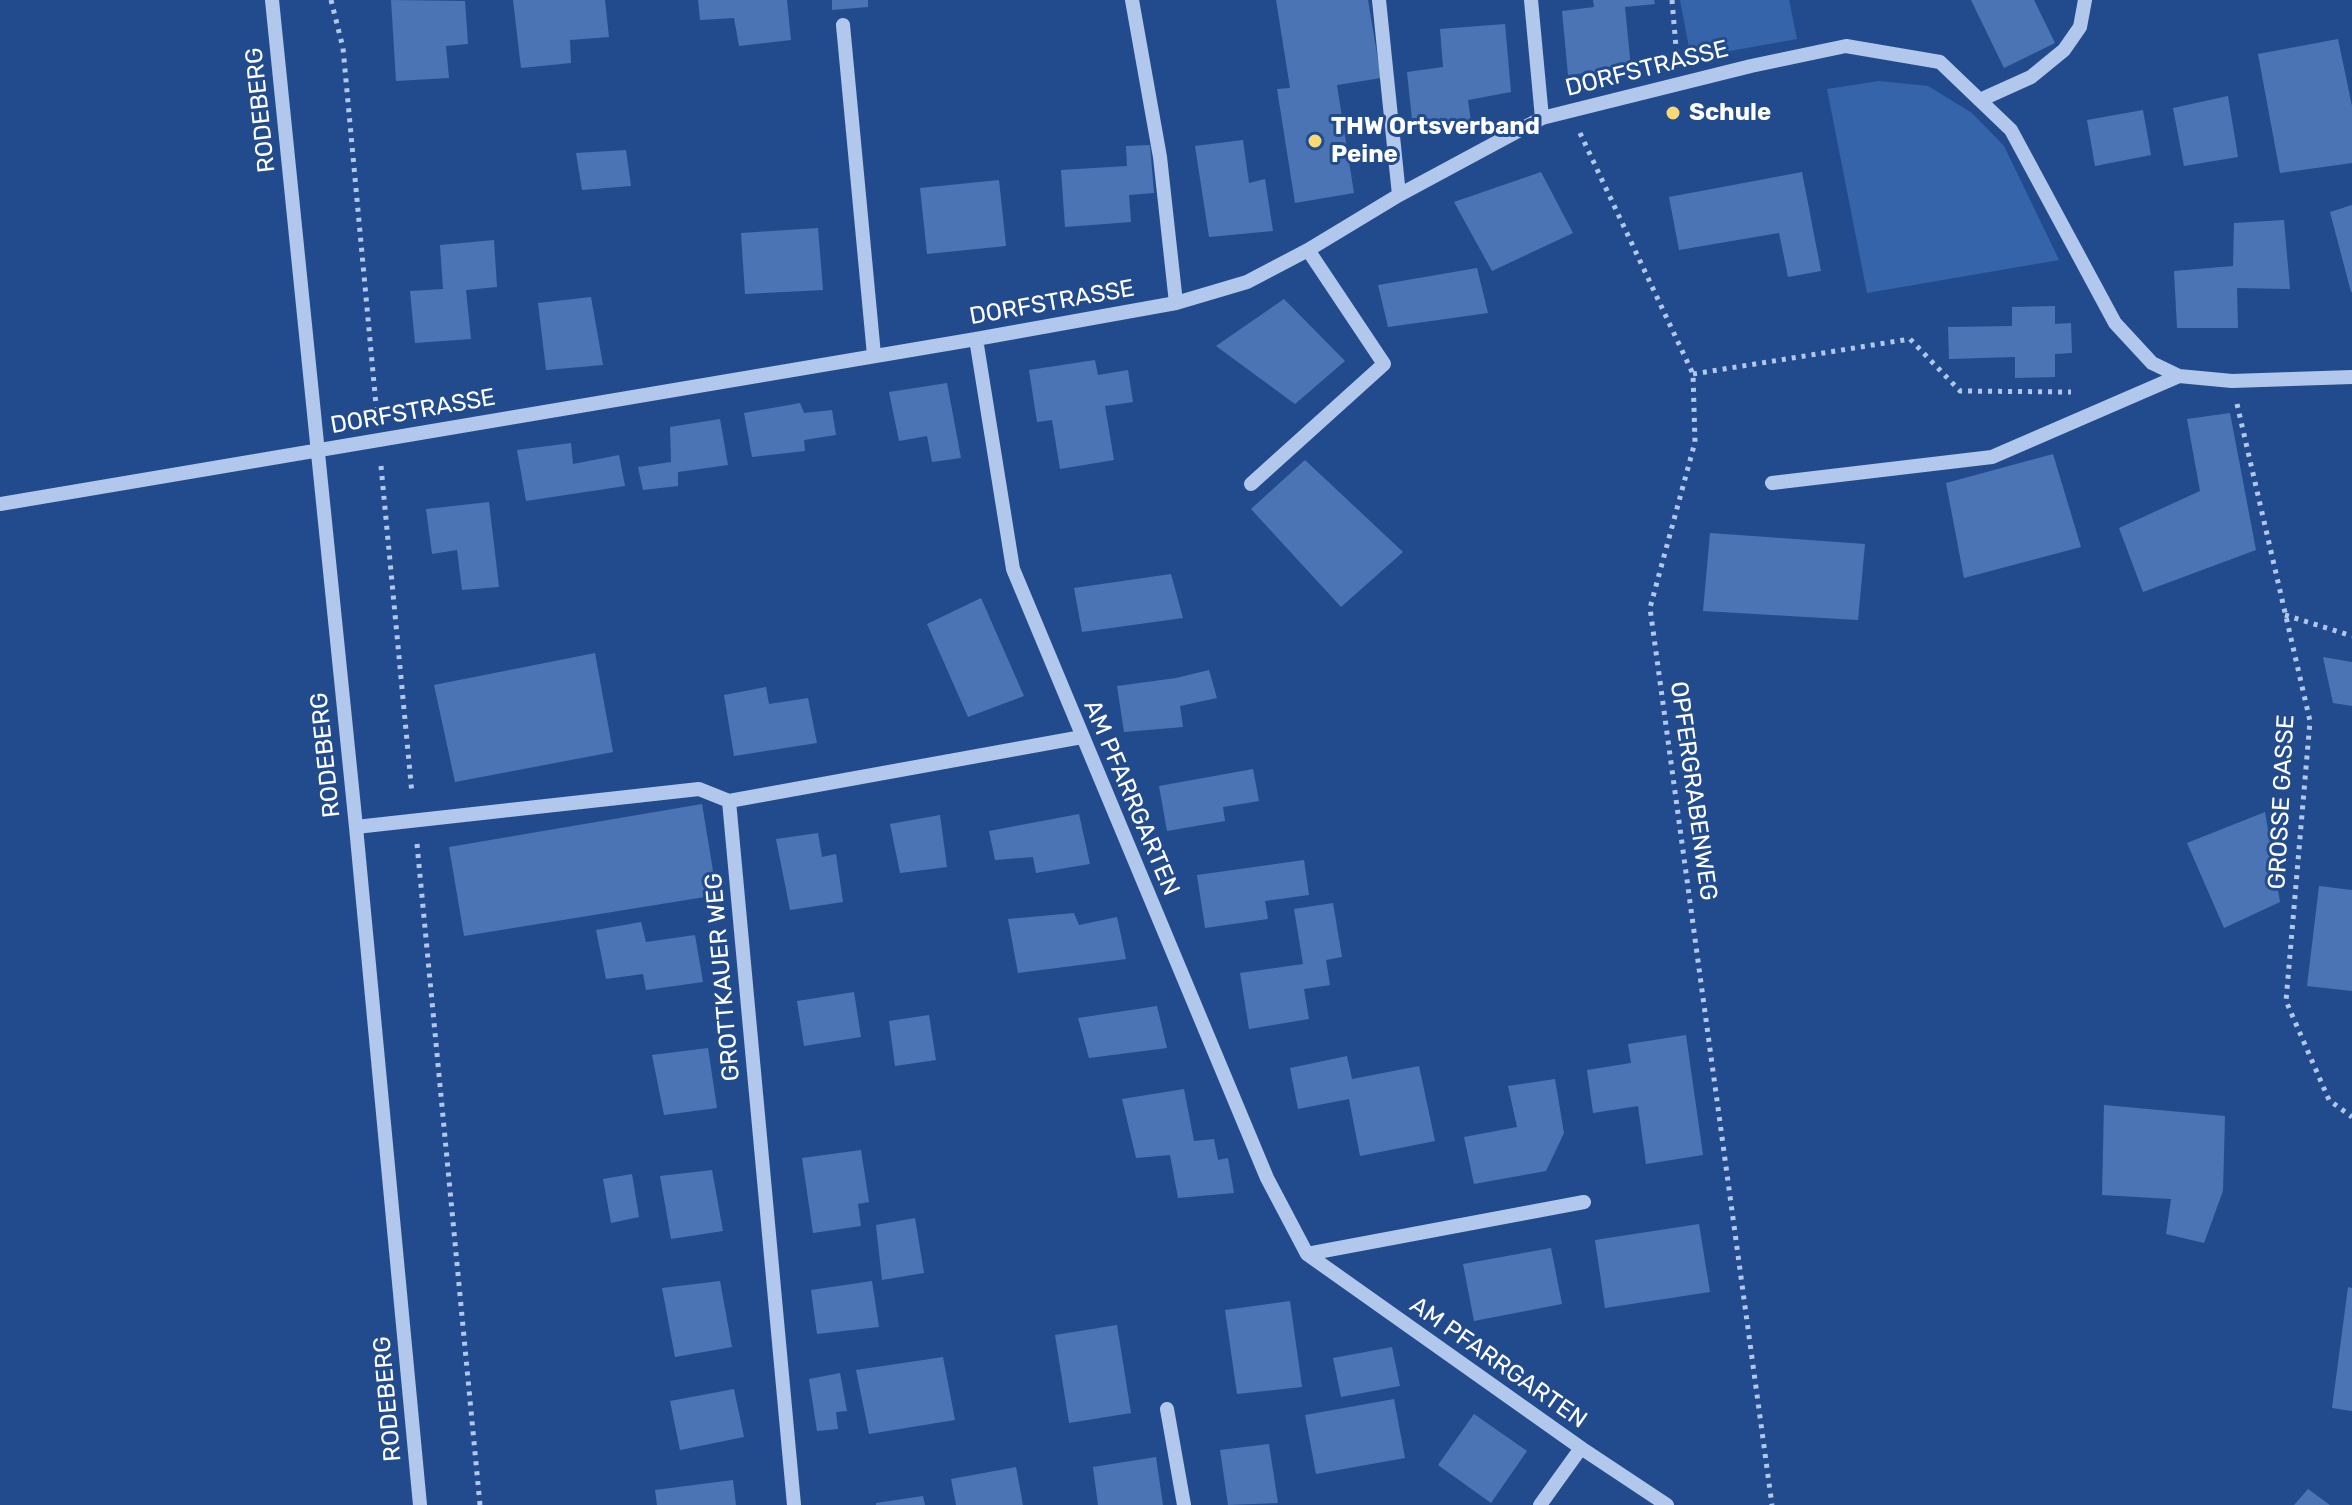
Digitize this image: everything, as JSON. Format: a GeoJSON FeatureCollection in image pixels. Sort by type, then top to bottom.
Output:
{"type":"FeatureCollection","features":[{"type":"Feature","properties":{"kind":"street","name":"RODEBERG"},"geometry":{"type":"LineString","coordinates":[[272,0],[356,827],[420,1505]]}},
{"type":"Feature","properties":{"kind":"street"},"geometry":{"type":"LineString","coordinates":[[1132,0],[1160,157],[1176,303]]}},
{"type":"Feature","properties":{"kind":"street"},"geometry":{"type":"LineString","coordinates":[[1379,0],[1399,195]]}},
{"type":"Feature","properties":{"kind":"street"},"geometry":{"type":"LineString","coordinates":[[1531,0],[1542,118]]}},
{"type":"Feature","properties":{"kind":"street"},"geometry":{"type":"LineString","coordinates":[[1980,100],[2031,77],[2064,50],[2080,27],[2085,0]]}},
{"type":"Feature","properties":{"kind":"street"},"geometry":{"type":"LineString","coordinates":[[843,25],[874,355]]}},
{"type":"Feature","properties":{"kind":"street","name":"DORFSTRASSE"},"geometry":{"type":"LineString","coordinates":[[0,504],[1176,303],[1247,282],[1542,118],[1751,66],[1846,46],[1940,62],[2011,130],[2115,323],[2152,363],[2179,376],[2232,381],[2352,377]]}},
{"type":"Feature","properties":{"kind":"street"},"geometry":{"type":"LineString","coordinates":[[1251,484],[1384,364],[1308,250]]}},
{"type":"Feature","properties":{"kind":"street","name":"AM PFARRGARTEN"},"geometry":{"type":"LineString","coordinates":[[976,339],[1013,569],[1267,1178],[1307,1254],[1581,1448],[1667,1505]]}},
{"type":"Feature","properties":{"kind":"street"},"geometry":{"type":"LineString","coordinates":[[1772,483],[1992,457],[2179,376]]}},
{"type":"Feature","properties":{"kind":"street"},"geometry":{"type":"LineString","coordinates":[[356,827],[699,789],[729,801],[1082,737]]}},
{"type":"Feature","properties":{"kind":"street","name":"GROTTKAUER WEG"},"geometry":{"type":"LineString","coordinates":[[729,801],[794,1505]]}},
{"type":"Feature","properties":{"kind":"street"},"geometry":{"type":"LineString","coordinates":[[1307,1254],[1584,1202]]}},
{"type":"Feature","properties":{"kind":"street"},"geometry":{"type":"LineString","coordinates":[[1167,1409],[1184,1505]]}},
{"type":"Feature","properties":{"kind":"street"},"geometry":{"type":"LineString","coordinates":[[1540,1505],[1581,1448]]}},
{"type":"Feature","properties":{"kind":"path"},"geometry":{"type":"LineString","coordinates":[[331,0],[343,48],[480,1505]]}},
{"type":"Feature","properties":{"kind":"path"},"geometry":{"type":"LineString","coordinates":[[1672,0],[1677,56]]}},
{"type":"Feature","properties":{"kind":"path","name":"OPFERGRABENWEG"},"geometry":{"type":"LineString","coordinates":[[1569,110],[1693,374],[1695,442],[1650,608],[1772,1505]]}},
{"type":"Feature","properties":{"kind":"path"},"geometry":{"type":"LineString","coordinates":[[1693,374],[1910,339],[1960,391],[2083,392]]}},
{"type":"Feature","properties":{"kind":"path","name":"GROSSE GASSE"},"geometry":{"type":"LineString","coordinates":[[2232,381],[2310,721],[2286,1001],[2329,1100],[2352,1117]]}},
{"type":"Feature","properties":{"kind":"path"},"geometry":{"type":"LineString","coordinates":[[2284,615],[2352,636]]}},
{"type":"Feature","properties":{"kind":"shaded area"},"geometry":{"type":"Polygon","coordinates":[[[1680,0],[1789,0],[1797,39],[1691,58],[1680,0]]]}},
{"type":"Feature","properties":{"kind":"shaded area"},"geometry":{"type":"Polygon","coordinates":[[[1879,81],[1928,86],[1972,113],[2004,146],[2059,260],[1867,293],[1827,89],[1879,81]]]}},
{"type":"Feature","properties":{"kind":"building"},"geometry":{"type":"Polygon","coordinates":[[[391,0],[465,1],[468,44],[446,46],[449,78],[396,81],[391,0]]]}},
{"type":"Feature","properties":{"kind":"building"},"geometry":{"type":"Polygon","coordinates":[[[513,0],[605,0],[609,37],[570,40],[571,63],[521,68],[513,0]]]}},
{"type":"Feature","properties":{"kind":"building"},"geometry":{"type":"Polygon","coordinates":[[[698,0],[787,0],[791,40],[739,46],[734,18],[700,20],[698,0]]]}},
{"type":"Feature","properties":{"kind":"building"},"geometry":{"type":"Polygon","coordinates":[[[832,0],[868,0],[868,7],[832,10],[832,0]]]}},
{"type":"Feature","properties":{"kind":"building","name":"THW Ortsverband Peine"},"geometry":{"type":"Polygon","coordinates":[[[1276,0],[1368,0],[1381,78],[1337,85],[1354,193],[1295,203],[1277,89],[1290,88],[1276,0]]]}},
{"type":"Feature","properties":{"kind":"building"},"geometry":{"type":"Polygon","coordinates":[[[1593,0],[1654,0],[1655,4],[1625,7],[1631,68],[1568,75],[1562,11],[1594,7],[1593,0]]]}},
{"type":"Feature","properties":{"kind":"building"},"geometry":{"type":"Polygon","coordinates":[[[1971,0],[2034,0],[2055,43],[2004,68],[1971,0]]]}},
{"type":"Feature","properties":{"kind":"building"},"geometry":{"type":"Polygon","coordinates":[[[1505,24],[1511,92],[1468,100],[1471,122],[1413,129],[1407,72],[1443,67],[1440,29],[1505,24]]]}},
{"type":"Feature","properties":{"kind":"building"},"geometry":{"type":"Polygon","coordinates":[[[2338,39],[2352,106],[2352,163],[2280,173],[2258,54],[2338,39]]]}},
{"type":"Feature","properties":{"kind":"building"},"geometry":{"type":"Polygon","coordinates":[[[2228,96],[2238,157],[2184,166],[2173,108],[2228,96]]]}},
{"type":"Feature","properties":{"kind":"building"},"geometry":{"type":"Polygon","coordinates":[[[2143,110],[2151,155],[2095,166],[2087,120],[2143,110]]]}},
{"type":"Feature","properties":{"kind":"building"},"geometry":{"type":"Polygon","coordinates":[[[1243,140],[1249,183],[1265,179],[1273,231],[1209,237],[1195,146],[1243,140]]]}},
{"type":"Feature","properties":{"kind":"building"},"geometry":{"type":"Polygon","coordinates":[[[1150,145],[1154,193],[1129,195],[1131,222],[1065,227],[1061,170],[1127,166],[1126,146],[1150,145]]]}},
{"type":"Feature","properties":{"kind":"building"},"geometry":{"type":"Polygon","coordinates":[[[626,150],[631,186],[582,190],[576,153],[626,150]]]}},
{"type":"Feature","properties":{"kind":"building"},"geometry":{"type":"Polygon","coordinates":[[[1541,172],[1573,233],[1492,271],[1454,202],[1541,172]]]}},
{"type":"Feature","properties":{"kind":"building"},"geometry":{"type":"Polygon","coordinates":[[[1802,172],[1821,271],[1788,277],[1779,233],[1679,250],[1669,197],[1802,172]]]}},
{"type":"Feature","properties":{"kind":"building"},"geometry":{"type":"Polygon","coordinates":[[[999,180],[1006,246],[927,254],[920,188],[999,180]]]}},
{"type":"Feature","properties":{"kind":"building"},"geometry":{"type":"Polygon","coordinates":[[[2352,205],[2352,292],[2351,292],[2330,212],[2352,205]]]}},
{"type":"Feature","properties":{"kind":"building"},"geometry":{"type":"Polygon","coordinates":[[[2284,220],[2290,289],[2237,288],[2238,328],[2177,328],[2174,271],[2233,266],[2234,223],[2284,220]]]}},
{"type":"Feature","properties":{"kind":"building"},"geometry":{"type":"Polygon","coordinates":[[[818,228],[823,290],[745,294],[741,233],[818,228]]]}},
{"type":"Feature","properties":{"kind":"building"},"geometry":{"type":"Polygon","coordinates":[[[494,240],[497,287],[466,290],[471,339],[415,343],[410,291],[443,289],[440,245],[494,240]]]}},
{"type":"Feature","properties":{"kind":"building"},"geometry":{"type":"Polygon","coordinates":[[[1477,268],[1488,313],[1388,327],[1378,285],[1477,268]]]}},
{"type":"Feature","properties":{"kind":"building"},"geometry":{"type":"Polygon","coordinates":[[[591,297],[603,365],[546,370],[538,303],[591,297]]]}},
{"type":"Feature","properties":{"kind":"building"},"geometry":{"type":"Polygon","coordinates":[[[1284,299],[1345,361],[1295,404],[1216,346],[1284,299]]]}},
{"type":"Feature","properties":{"kind":"building"},"geometry":{"type":"Polygon","coordinates":[[[2055,306],[2055,324],[2071,323],[2072,353],[2055,354],[2055,377],[2015,378],[2015,357],[1949,359],[1948,327],[2012,326],[2012,307],[2055,306]]]}},
{"type":"Feature","properties":{"kind":"building"},"geometry":{"type":"Polygon","coordinates":[[[1095,360],[1098,375],[1128,370],[1133,402],[1105,406],[1114,460],[1060,469],[1052,420],[1037,422],[1029,370],[1095,360]]]}},
{"type":"Feature","properties":{"kind":"building"},"geometry":{"type":"Polygon","coordinates":[[[947,383],[961,458],[932,462],[927,436],[899,441],[889,392],[947,383]]]}},
{"type":"Feature","properties":{"kind":"building"},"geometry":{"type":"Polygon","coordinates":[[[800,403],[804,413],[832,410],[836,435],[804,440],[805,451],[752,457],[744,413],[800,403]]]}},
{"type":"Feature","properties":{"kind":"building"},"geometry":{"type":"Polygon","coordinates":[[[2230,413],[2256,550],[2143,592],[2119,528],[2200,491],[2187,419],[2230,413]]]}},
{"type":"Feature","properties":{"kind":"building"},"geometry":{"type":"Polygon","coordinates":[[[720,419],[728,465],[678,472],[678,486],[643,490],[638,467],[671,462],[670,427],[720,419]]]}},
{"type":"Feature","properties":{"kind":"building"},"geometry":{"type":"Polygon","coordinates":[[[571,443],[573,464],[619,455],[625,486],[526,501],[517,450],[571,443]]]}},
{"type":"Feature","properties":{"kind":"building"},"geometry":{"type":"Polygon","coordinates":[[[2053,454],[2081,547],[1964,578],[1946,483],[2053,454]]]}},
{"type":"Feature","properties":{"kind":"building"},"geometry":{"type":"Polygon","coordinates":[[[1305,460],[1403,552],[1341,607],[1251,509],[1305,460]]]}},
{"type":"Feature","properties":{"kind":"building"},"geometry":{"type":"Polygon","coordinates":[[[489,502],[499,587],[462,590],[457,550],[432,554],[426,509],[489,502]]]}},
{"type":"Feature","properties":{"kind":"building"},"geometry":{"type":"Polygon","coordinates":[[[1710,533],[1865,544],[1858,620],[1703,611],[1710,533]]]}},
{"type":"Feature","properties":{"kind":"building"},"geometry":{"type":"Polygon","coordinates":[[[1171,574],[1183,618],[1082,632],[1074,588],[1171,574]]]}},
{"type":"Feature","properties":{"kind":"building"},"geometry":{"type":"Polygon","coordinates":[[[981,598],[1024,696],[968,717],[927,624],[981,598]]]}},
{"type":"Feature","properties":{"kind":"building"},"geometry":{"type":"Polygon","coordinates":[[[595,653],[613,752],[455,782],[434,685],[595,653]]]}},
{"type":"Feature","properties":{"kind":"building"},"geometry":{"type":"Polygon","coordinates":[[[2323,657],[2352,662],[2352,706],[2333,703],[2323,657]]]}},
{"type":"Feature","properties":{"kind":"building"},"geometry":{"type":"Polygon","coordinates":[[[1209,670],[1217,698],[1180,706],[1183,727],[1124,732],[1117,686],[1209,670]]]}},
{"type":"Feature","properties":{"kind":"building"},"geometry":{"type":"Polygon","coordinates":[[[766,687],[769,704],[808,698],[817,743],[734,756],[724,695],[766,687]]]}},
{"type":"Feature","properties":{"kind":"building"},"geometry":{"type":"Polygon","coordinates":[[[1253,769],[1259,801],[1223,807],[1225,821],[1167,831],[1159,786],[1253,769]]]}},
{"type":"Feature","properties":{"kind":"building"},"geometry":{"type":"Polygon","coordinates":[[[702,804],[717,895],[464,936],[449,847],[702,804]]]}},
{"type":"Feature","properties":{"kind":"building"},"geometry":{"type":"Polygon","coordinates":[[[2265,812],[2280,902],[2224,928],[2187,843],[2265,812]]]}},
{"type":"Feature","properties":{"kind":"building"},"geometry":{"type":"Polygon","coordinates":[[[1079,814],[1090,864],[1036,873],[1033,857],[995,860],[989,831],[1079,814]]]}},
{"type":"Feature","properties":{"kind":"building"},"geometry":{"type":"Polygon","coordinates":[[[940,815],[947,867],[900,873],[890,824],[940,815]]]}},
{"type":"Feature","properties":{"kind":"building"},"geometry":{"type":"Polygon","coordinates":[[[818,833],[822,857],[836,854],[843,902],[790,910],[776,839],[818,833]]]}},
{"type":"Feature","properties":{"kind":"building"},"geometry":{"type":"Polygon","coordinates":[[[1304,860],[1309,895],[1265,901],[1268,919],[1205,928],[1197,875],[1304,860]]]}},
{"type":"Feature","properties":{"kind":"building"},"geometry":{"type":"Polygon","coordinates":[[[2319,886],[2352,890],[2352,991],[2307,986],[2319,886]]]}},
{"type":"Feature","properties":{"kind":"building"},"geometry":{"type":"Polygon","coordinates":[[[1333,903],[1342,957],[1326,960],[1330,985],[1304,989],[1309,1019],[1249,1029],[1240,973],[1303,964],[1294,909],[1333,903]]]}},
{"type":"Feature","properties":{"kind":"building"},"geometry":{"type":"Polygon","coordinates":[[[1074,913],[1079,925],[1117,917],[1126,959],[1018,973],[1008,919],[1074,913]]]}},
{"type":"Feature","properties":{"kind":"building"},"geometry":{"type":"Polygon","coordinates":[[[641,922],[646,942],[695,935],[703,982],[646,990],[643,974],[606,979],[596,930],[641,922]]]}},
{"type":"Feature","properties":{"kind":"building"},"geometry":{"type":"Polygon","coordinates":[[[854,992],[861,1037],[804,1046],[797,1001],[854,992]]]}},
{"type":"Feature","properties":{"kind":"building"},"geometry":{"type":"Polygon","coordinates":[[[1157,1006],[1167,1048],[1089,1058],[1078,1018],[1157,1006]]]}},
{"type":"Feature","properties":{"kind":"building"},"geometry":{"type":"Polygon","coordinates":[[[929,1015],[936,1060],[895,1066],[889,1021],[929,1015]]]}},
{"type":"Feature","properties":{"kind":"building"},"geometry":{"type":"Polygon","coordinates":[[[1686,1035],[1703,1155],[1646,1164],[1638,1106],[1593,1113],[1587,1070],[1631,1063],[1628,1044],[1686,1035]]]}},
{"type":"Feature","properties":{"kind":"building"},"geometry":{"type":"Polygon","coordinates":[[[708,1048],[717,1108],[664,1115],[652,1055],[708,1048]]]}},
{"type":"Feature","properties":{"kind":"building"},"geometry":{"type":"Polygon","coordinates":[[[1347,1056],[1352,1079],[1419,1066],[1435,1141],[1360,1156],[1349,1099],[1298,1109],[1290,1068],[1347,1056]]]}},
{"type":"Feature","properties":{"kind":"building"},"geometry":{"type":"Polygon","coordinates":[[[1555,1079],[1564,1133],[1546,1171],[1474,1184],[1464,1137],[1517,1127],[1508,1086],[1555,1079]]]}},
{"type":"Feature","properties":{"kind":"building"},"geometry":{"type":"Polygon","coordinates":[[[1184,1089],[1194,1141],[1214,1139],[1218,1160],[1228,1158],[1234,1193],[1178,1198],[1170,1155],[1136,1158],[1122,1099],[1184,1089]]]}},
{"type":"Feature","properties":{"kind":"building"},"geometry":{"type":"Polygon","coordinates":[[[2104,1105],[2225,1116],[2223,1191],[2204,1243],[2166,1234],[2171,1199],[2102,1195],[2104,1105]]]}},
{"type":"Feature","properties":{"kind":"building"},"geometry":{"type":"Polygon","coordinates":[[[861,1150],[869,1202],[858,1204],[861,1226],[813,1233],[802,1158],[861,1150]]]}},
{"type":"Feature","properties":{"kind":"building"},"geometry":{"type":"Polygon","coordinates":[[[712,1170],[723,1231],[671,1239],[660,1176],[712,1170]]]}},
{"type":"Feature","properties":{"kind":"building"},"geometry":{"type":"Polygon","coordinates":[[[632,1174],[639,1217],[611,1223],[603,1179],[632,1174]]]}},
{"type":"Feature","properties":{"kind":"building"},"geometry":{"type":"Polygon","coordinates":[[[915,1218],[924,1273],[882,1280],[876,1225],[915,1218]]]}},
{"type":"Feature","properties":{"kind":"building"},"geometry":{"type":"Polygon","coordinates":[[[1699,1224],[1710,1292],[1605,1308],[1595,1240],[1699,1224]]]}},
{"type":"Feature","properties":{"kind":"building"},"geometry":{"type":"Polygon","coordinates":[[[1551,1248],[1562,1304],[1474,1321],[1463,1264],[1551,1248]]]}},
{"type":"Feature","properties":{"kind":"building"},"geometry":{"type":"Polygon","coordinates":[[[720,1281],[732,1347],[675,1357],[662,1288],[720,1281]]]}},
{"type":"Feature","properties":{"kind":"building"},"geometry":{"type":"Polygon","coordinates":[[[872,1281],[879,1327],[817,1334],[811,1290],[872,1281]]]}},
{"type":"Feature","properties":{"kind":"building"},"geometry":{"type":"Polygon","coordinates":[[[2348,1287],[2352,1288],[2352,1411],[2332,1408],[2348,1287]]]}},
{"type":"Feature","properties":{"kind":"building"},"geometry":{"type":"Polygon","coordinates":[[[1290,1301],[1302,1387],[1237,1394],[1225,1310],[1290,1301]]]}},
{"type":"Feature","properties":{"kind":"building"},"geometry":{"type":"Polygon","coordinates":[[[1117,1325],[1131,1413],[1069,1423],[1055,1335],[1117,1325]]]}},
{"type":"Feature","properties":{"kind":"building"},"geometry":{"type":"Polygon","coordinates":[[[1392,1347],[1400,1386],[1341,1397],[1333,1358],[1392,1347]]]}},
{"type":"Feature","properties":{"kind":"building"},"geometry":{"type":"Polygon","coordinates":[[[943,1357],[955,1420],[869,1434],[856,1370],[943,1357]]]}},
{"type":"Feature","properties":{"kind":"building"},"geometry":{"type":"Polygon","coordinates":[[[840,1373],[847,1411],[836,1412],[838,1429],[817,1431],[809,1379],[840,1373]]]}},
{"type":"Feature","properties":{"kind":"building"},"geometry":{"type":"Polygon","coordinates":[[[734,1389],[744,1437],[680,1450],[670,1401],[734,1389]]]}},
{"type":"Feature","properties":{"kind":"building"},"geometry":{"type":"Polygon","coordinates":[[[1394,1399],[1405,1458],[1316,1474],[1305,1415],[1394,1399]]]}},
{"type":"Feature","properties":{"kind":"building"},"geometry":{"type":"Polygon","coordinates":[[[1474,1414],[1527,1451],[1491,1503],[1438,1465],[1474,1414]]]}},
{"type":"Feature","properties":{"kind":"building"},"geometry":{"type":"Polygon","coordinates":[[[1269,1444],[1278,1503],[1228,1505],[1220,1450],[1269,1444]]]}},
{"type":"Feature","properties":{"kind":"building"},"geometry":{"type":"Polygon","coordinates":[[[1156,1457],[1163,1505],[1098,1505],[1093,1467],[1156,1457]]]}},
{"type":"Feature","properties":{"kind":"building"},"geometry":{"type":"Polygon","coordinates":[[[1016,1467],[1023,1505],[956,1505],[951,1479],[1016,1467]]]}},
{"type":"Feature","properties":{"kind":"building"},"geometry":{"type":"Polygon","coordinates":[[[733,1480],[736,1505],[657,1505],[655,1490],[733,1480]]]}},
{"type":"Feature","properties":{"kind":"building"},"geometry":{"type":"Polygon","coordinates":[[[2308,1489],[2330,1505],[2294,1505],[2308,1489]]]}},
{"type":"Feature","properties":{"kind":"building"},"geometry":{"type":"Polygon","coordinates":[[[923,1496],[925,1505],[876,1505],[876,1503],[923,1496]]]}},
{"type":"Feature","properties":{"kind":"place","name":"Schule"},"geometry":{"type":"Point","coordinates":[1673,113]}},
{"type":"Feature","properties":{"kind":"place","name":"THW Ortsverband Peine"},"geometry":{"type":"Point","coordinates":[1315,141]}}]}
